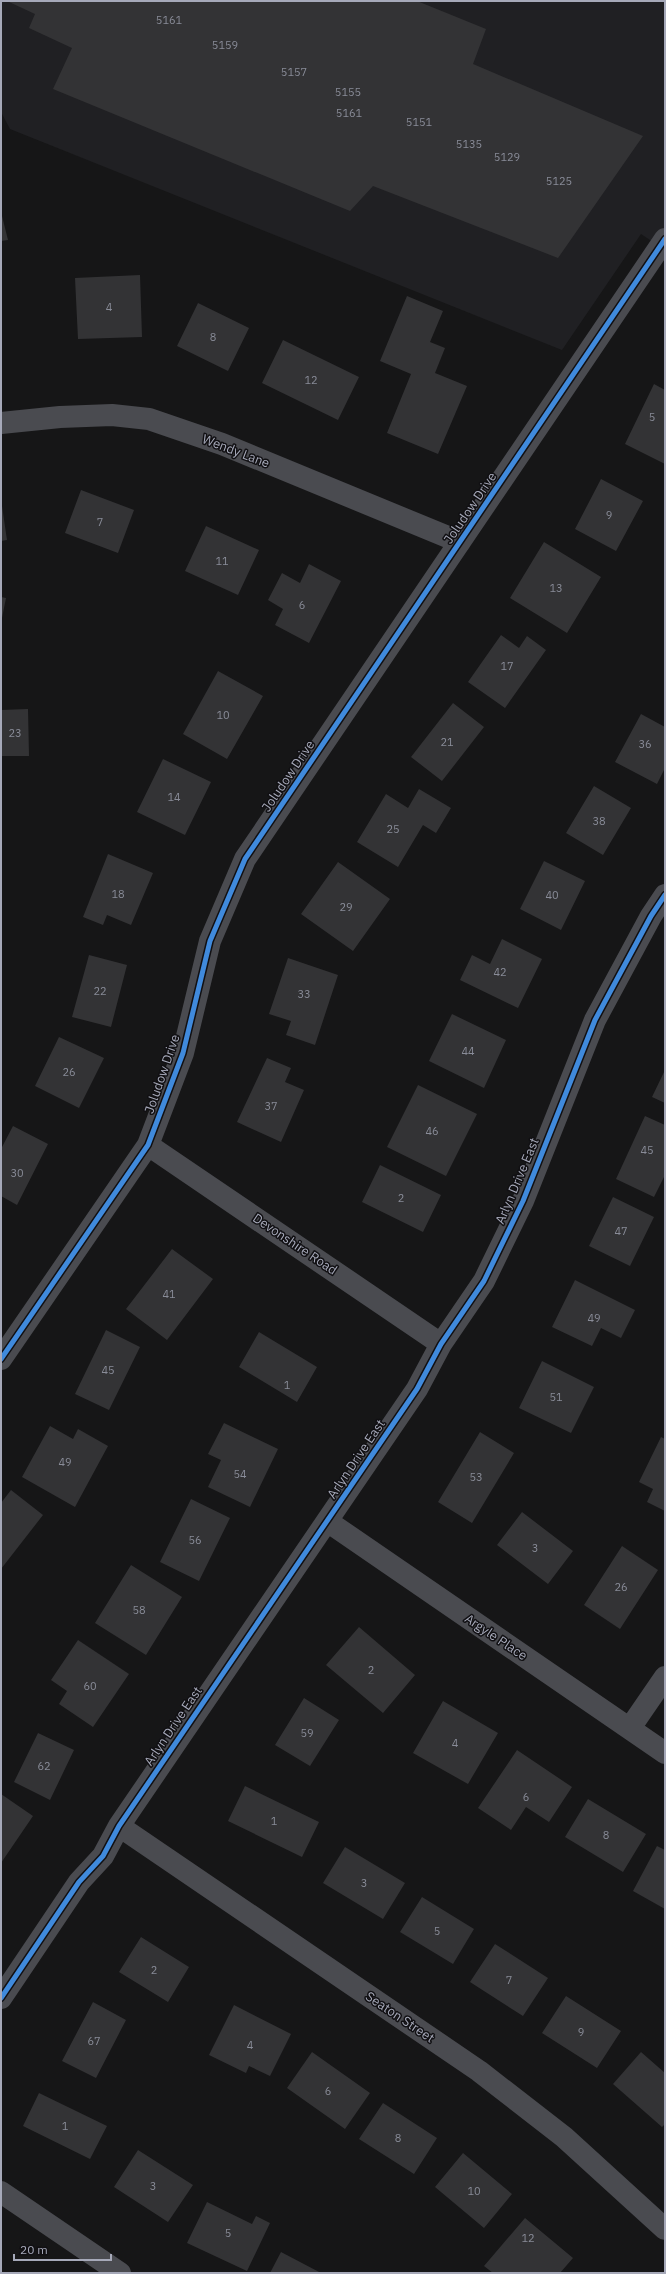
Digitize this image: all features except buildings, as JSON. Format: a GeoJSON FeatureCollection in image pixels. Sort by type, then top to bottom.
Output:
{"type":"FeatureCollection","features":[{"type":"Feature","properties":{"kind":"street","name":"Joludow Drive"},"geometry":{"type":"LineString","coordinates":[[1,1360],[148,1145],[184,1053],[210,941],[245,860],[665,239]]}},
{"type":"Feature","properties":{"kind":"street","name":"Wendy Lane"},"geometry":{"type":"LineString","coordinates":[[1,423],[60,417],[112,415],[149,419],[222,444],[460,542]]}},
{"type":"Feature","properties":{"kind":"street","name":"Arlyn Drive East"},"geometry":{"type":"LineString","coordinates":[[1,1998],[79,1882],[103,1856],[119,1826],[417,1389],[441,1344],[484,1281],[523,1201],[595,1020],[651,916],[665,895]]}},
{"type":"Feature","properties":{"kind":"street","name":"Devonshire Road"},"geometry":{"type":"LineString","coordinates":[[148,1145],[441,1344]]}},
{"type":"Feature","properties":{"kind":"street","name":"Argyle Place"},"geometry":{"type":"LineString","coordinates":[[327,1521],[665,1752]]}},
{"type":"Feature","properties":{"kind":"street"},"geometry":{"type":"LineString","coordinates":[[630,1728],[665,1677]]}},
{"type":"Feature","properties":{"kind":"street","name":"Seaton Street"},"geometry":{"type":"LineString","coordinates":[[119,1826],[478,2071],[564,2137],[665,2229]]}},
{"type":"Feature","properties":{"kind":"street"},"geometry":{"type":"LineString","coordinates":[[1,2192],[120,2273]]}},
{"type":"Feature","properties":{"kind":"shaded area"},"geometry":{"type":"Polygon","coordinates":[[[1,1],[665,1],[665,250],[641,234],[562,350],[10,129],[1,112],[1,1]]]}},
{"type":"Feature","properties":{"kind":"cycle path"},"geometry":{"type":"LineString","coordinates":[[1,1359],[148,1145],[183,1053],[210,941],[245,859],[665,239]]}},
{"type":"Feature","properties":{"kind":"cycle path"},"geometry":{"type":"LineString","coordinates":[[1,1998],[79,1882],[103,1856],[119,1826],[417,1389],[441,1344],[484,1281],[523,1201],[595,1020],[651,916],[665,895]]}}]}
